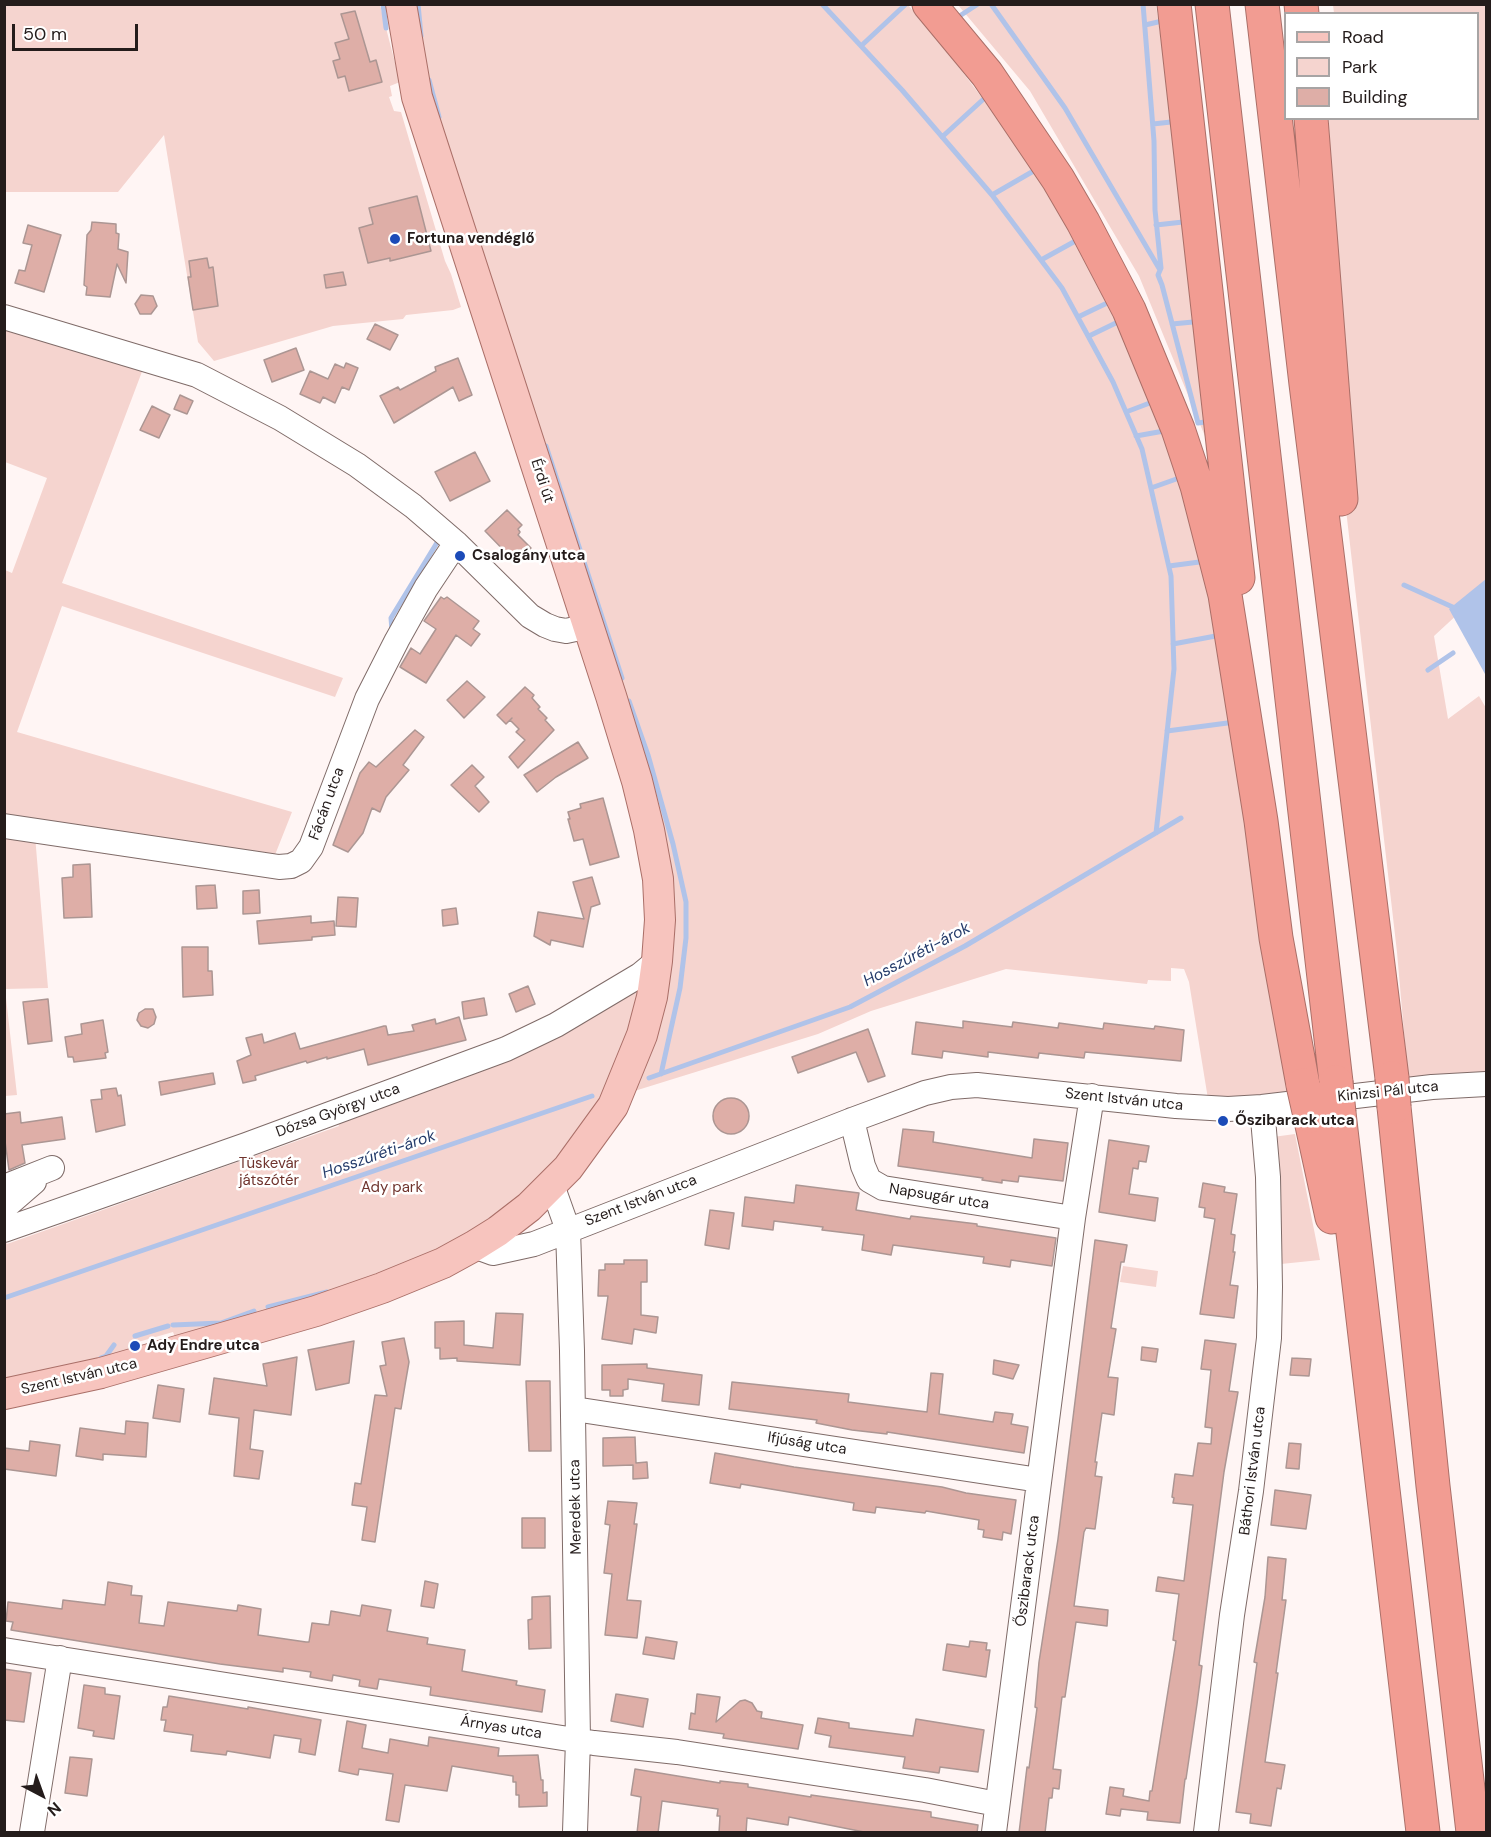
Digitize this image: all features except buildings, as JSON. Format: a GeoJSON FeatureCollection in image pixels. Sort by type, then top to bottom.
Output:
{"type":"FeatureCollection","features":[{"type":"Feature","properties":{"kind":"highway"},"geometry":{"type":"LineString","coordinates":[[929,4],[987,75],[1058,179],[1124,300],[1155,373],[1197,486],[1225,595],[1261,821],[1276,938],[1316,1100]]}},
{"type":"Feature","properties":{"kind":"highway"},"geometry":{"type":"LineString","coordinates":[[1174,4],[1232,513],[1261,821]]}},
{"type":"Feature","properties":{"kind":"highway"},"geometry":{"type":"LineString","coordinates":[[1212,4],[1316,1100],[1394,1572],[1423,1833]]}},
{"type":"Feature","properties":{"kind":"highway"},"geometry":{"type":"LineString","coordinates":[[1262,4],[1393,1093],[1432,1475],[1473,1833]]}},
{"type":"Feature","properties":{"kind":"highway"},"geometry":{"type":"LineString","coordinates":[[1313,127],[1342,510],[1342,567],[1337,638]]}},
{"type":"Feature","properties":{"kind":"main road","name":"Érdi út"},"geometry":{"type":"LineString","coordinates":[[401,4],[417,97],[637,781],[658,879],[660,920],[652,997],[642,1035],[614,1106],[552,1185],[529,1207],[474,1246]]}},
{"type":"Feature","properties":{"kind":"main road","name":"Szent István utca"},"geometry":{"type":"LineString","coordinates":[[4,1394],[101,1373],[316,1311],[382,1288],[443,1263],[474,1246]]}},
{"type":"Feature","properties":{"kind":"street"},"geometry":{"type":"LineString","coordinates":[[4,316],[196,375],[280,418],[357,465],[413,506],[456,543],[517,605],[544,625],[566,631],[589,626]]}},
{"type":"Feature","properties":{"kind":"street","name":"Fácán utca"},"geometry":{"type":"LineString","coordinates":[[4,826],[279,867],[291,866],[301,861],[311,847],[367,699],[426,588],[456,543]]}},
{"type":"Feature","properties":{"kind":"street","name":"Dózsa György utca"},"geometry":{"type":"LineString","coordinates":[[4,1230],[237,1148],[506,1049],[556,1025],[640,975],[657,961]]}},
{"type":"Feature","properties":{"kind":"street","name":"Kinizsi Pál utca"},"geometry":{"type":"LineString","coordinates":[[1316,1100],[1432,1087],[1486,1084]]}},
{"type":"Feature","properties":{"kind":"street","name":"Szent István utca"},"geometry":{"type":"LineString","coordinates":[[474,1246],[493,1253],[534,1244],[852,1120],[925,1093],[951,1087],[977,1085],[1176,1106],[1228,1109],[1316,1100]]}},
{"type":"Feature","properties":{"kind":"street","name":"Őszibarack utca"},"geometry":{"type":"LineString","coordinates":[[994,1833],[1073,1218],[1092,1096]]}},
{"type":"Feature","properties":{"kind":"street","name":"Báthori István utca"},"geometry":{"type":"LineString","coordinates":[[1206,1833],[1269,1338],[1268,1177],[1262,1107]]}},
{"type":"Feature","properties":{"kind":"street","name":"Napsugár utca"},"geometry":{"type":"LineString","coordinates":[[852,1120],[862,1166],[869,1180],[883,1188],[1073,1218]]}},
{"type":"Feature","properties":{"kind":"street"},"geometry":{"type":"LineString","coordinates":[[4,1187],[44,1171],[4,1208]]}},
{"type":"Feature","properties":{"kind":"street","name":"Meredek utca"},"geometry":{"type":"LineString","coordinates":[[552,1185],[568,1230],[574,1409],[578,1740],[575,1833]]}},
{"type":"Feature","properties":{"kind":"street","name":"Ifjúság utca"},"geometry":{"type":"LineString","coordinates":[[574,1409],[1040,1480]]}},
{"type":"Feature","properties":{"kind":"street","name":"Árnyas utca"},"geometry":{"type":"LineString","coordinates":[[4,1650],[578,1740],[689,1754],[925,1790],[998,1804]]}},
{"type":"Feature","properties":{"kind":"street"},"geometry":{"type":"LineString","coordinates":[[33,1833],[60,1658]]}},
{"type":"Feature","properties":{"kind":"green space"},"geometry":{"type":"Polygon","coordinates":[[[4,5],[380,5],[400,82],[390,86],[392,96],[389,97],[394,111],[401,112],[461,307],[453,310],[406,315],[403,319],[333,326],[214,361],[198,342],[164,135],[118,192],[5,192],[4,5]]]}},
{"type":"Feature","properties":{"kind":"green space"},"geometry":{"type":"Polygon","coordinates":[[[409,5],[908,5],[936,37],[1020,148],[1075,236],[1146,382],[1203,552],[1292,1094],[1208,1099],[1189,982],[1184,969],[1171,968],[1171,981],[1148,980],[1147,984],[1006,969],[871,1011],[818,1034],[628,1093],[668,907],[451,181],[409,5]]]}},
{"type":"Feature","properties":{"kind":"green space"},"geometry":{"type":"Polygon","coordinates":[[[958,5],[1156,5],[1209,446],[1139,276],[1030,91],[958,5]]]}},
{"type":"Feature","properties":{"kind":"green space"},"geometry":{"type":"Polygon","coordinates":[[[1333,5],[1486,5],[1486,588],[1434,636],[1448,719],[1479,696],[1486,708],[1486,1072],[1408,1079],[1397,952],[1339,449],[1331,266],[1329,120],[1479,120],[1479,12],[1334,12],[1333,5]]]}},
{"type":"Feature","properties":{"kind":"green space"},"geometry":{"type":"Polygon","coordinates":[[[4,323],[143,369],[62,583],[343,678],[335,697],[62,606],[17,732],[292,812],[269,870],[35,836],[48,988],[5,989],[5,570],[12,573],[47,478],[5,462],[4,323]]]}},
{"type":"Feature","properties":{"kind":"green space"},"geometry":{"type":"Polygon","coordinates":[[[5,989],[17,1095],[5,1096],[5,989]]]}},
{"type":"Feature","properties":{"kind":"green space","name":"Ady park"},"geometry":{"type":"Polygon","coordinates":[[[642,989],[638,1010],[602,1104],[543,1180],[462,1242],[338,1290],[296,1300],[175,1337],[173,1332],[131,1344],[133,1348],[100,1364],[5,1385],[4,1240],[7,1244],[339,1126],[337,1120],[642,989]]]}},
{"type":"Feature","properties":{"kind":"green space"},"geometry":{"type":"Polygon","coordinates":[[[1295,1134],[1320,1260],[1281,1264],[1273,1137],[1295,1134]]]}},
{"type":"Feature","properties":{"kind":"green space"},"geometry":{"type":"Polygon","coordinates":[[[1123,1266],[1158,1271],[1156,1287],[1120,1282],[1123,1266]]]}},
{"type":"Feature","properties":{"kind":"water"},"geometry":{"type":"Polygon","coordinates":[[[1486,579],[1486,673],[1485,674],[1449,609],[1486,579]]]}},
{"type":"Feature","properties":{"kind":"waterway"},"geometry":{"type":"LineString","coordinates":[[383,4],[386,28]]}},
{"type":"Feature","properties":{"kind":"waterway"},"geometry":{"type":"LineString","coordinates":[[418,4],[421,36]]}},
{"type":"Feature","properties":{"kind":"waterway"},"geometry":{"type":"LineString","coordinates":[[822,4],[902,90],[992,195],[1062,288],[1113,382],[1142,449],[1171,576],[1174,669],[1156,833]]}},
{"type":"Feature","properties":{"kind":"waterway"},"geometry":{"type":"LineString","coordinates":[[861,46],[906,4]]}},
{"type":"Feature","properties":{"kind":"waterway"},"geometry":{"type":"LineString","coordinates":[[958,17],[978,4]]}},
{"type":"Feature","properties":{"kind":"waterway"},"geometry":{"type":"LineString","coordinates":[[991,4],[1065,108],[1160,270]]}},
{"type":"Feature","properties":{"kind":"waterway"},"geometry":{"type":"LineString","coordinates":[[1143,4],[1154,141],[1155,210],[1161,268],[1158,275],[1198,423],[1205,422]]}},
{"type":"Feature","properties":{"kind":"waterway"},"geometry":{"type":"LineString","coordinates":[[1145,25],[1158,22]]}},
{"type":"Feature","properties":{"kind":"waterway"},"geometry":{"type":"LineString","coordinates":[[429,80],[439,117]]}},
{"type":"Feature","properties":{"kind":"waterway"},"geometry":{"type":"LineString","coordinates":[[942,137],[988,95]]}},
{"type":"Feature","properties":{"kind":"waterway"},"geometry":{"type":"LineString","coordinates":[[1153,124],[1171,122]]}},
{"type":"Feature","properties":{"kind":"waterway"},"geometry":{"type":"LineString","coordinates":[[992,195],[1037,169]]}},
{"type":"Feature","properties":{"kind":"waterway"},"geometry":{"type":"LineString","coordinates":[[1156,225],[1183,222]]}},
{"type":"Feature","properties":{"kind":"waterway"},"geometry":{"type":"LineString","coordinates":[[1041,260],[1079,239]]}},
{"type":"Feature","properties":{"kind":"waterway"},"geometry":{"type":"LineString","coordinates":[[1078,317],[1105,304]]}},
{"type":"Feature","properties":{"kind":"waterway"},"geometry":{"type":"LineString","coordinates":[[1089,336],[1122,320]]}},
{"type":"Feature","properties":{"kind":"waterway"},"geometry":{"type":"LineString","coordinates":[[1172,324],[1193,322]]}},
{"type":"Feature","properties":{"kind":"waterway"},"geometry":{"type":"LineString","coordinates":[[1126,412],[1155,401]]}},
{"type":"Feature","properties":{"kind":"waterway"},"geometry":{"type":"LineString","coordinates":[[1136,436],[1164,431]]}},
{"type":"Feature","properties":{"kind":"waterway"},"geometry":{"type":"LineString","coordinates":[[546,446],[622,678]]}},
{"type":"Feature","properties":{"kind":"waterway"},"geometry":{"type":"LineString","coordinates":[[1151,488],[1182,477]]}},
{"type":"Feature","properties":{"kind":"waterway"},"geometry":{"type":"LineString","coordinates":[[392,630],[391,618],[438,541]]}},
{"type":"Feature","properties":{"kind":"waterway"},"geometry":{"type":"LineString","coordinates":[[1169,566],[1207,561]]}},
{"type":"Feature","properties":{"kind":"waterway"},"geometry":{"type":"LineString","coordinates":[[1404,585],[1457,609]]}},
{"type":"Feature","properties":{"kind":"waterway"},"geometry":{"type":"LineString","coordinates":[[1173,644],[1221,635]]}},
{"type":"Feature","properties":{"kind":"waterway"},"geometry":{"type":"LineString","coordinates":[[1428,670],[1453,653]]}},
{"type":"Feature","properties":{"kind":"waterway"},"geometry":{"type":"LineString","coordinates":[[629,701],[648,755],[673,844],[686,902],[686,938],[680,988],[661,1074]]}},
{"type":"Feature","properties":{"kind":"waterway"},"geometry":{"type":"LineString","coordinates":[[1167,731],[1235,722]]}},
{"type":"Feature","properties":{"kind":"waterway","name":"Hosszúréti-árok"},"geometry":{"type":"LineString","coordinates":[[649,1078],[850,1007],[965,946],[1181,818]]}},
{"type":"Feature","properties":{"kind":"waterway","name":"Hosszúréti-árok"},"geometry":{"type":"LineString","coordinates":[[4,1298],[592,1096]]}},
{"type":"Feature","properties":{"kind":"waterway"},"geometry":{"type":"LineString","coordinates":[[268,1307],[327,1292]]}},
{"type":"Feature","properties":{"kind":"waterway"},"geometry":{"type":"LineString","coordinates":[[173,1325],[221,1323],[254,1311]]}},
{"type":"Feature","properties":{"kind":"waterway"},"geometry":{"type":"LineString","coordinates":[[135,1336],[168,1326]]}},
{"type":"Feature","properties":{"kind":"waterway"},"geometry":{"type":"LineString","coordinates":[[101,1358],[106,1356],[114,1345]]}},
{"type":"Feature","properties":{"kind":"place","name":"Fortuna vendéglő"},"geometry":{"type":"Point","coordinates":[395,239]}},
{"type":"Feature","properties":{"kind":"place","name":"Csalogány utca"},"geometry":{"type":"Point","coordinates":[460,556]}},
{"type":"Feature","properties":{"kind":"place","name":"Őszibarack utca"},"geometry":{"type":"Point","coordinates":[1223,1121]}},
{"type":"Feature","properties":{"kind":"place","name":"Ady Endre utca"},"geometry":{"type":"Point","coordinates":[135,1346]}},
{"type":"Feature","properties":{"kind":"park label","name":"Tüskevár játszótér"},"geometry":{"type":"Point","coordinates":[269,1172]}}]}
